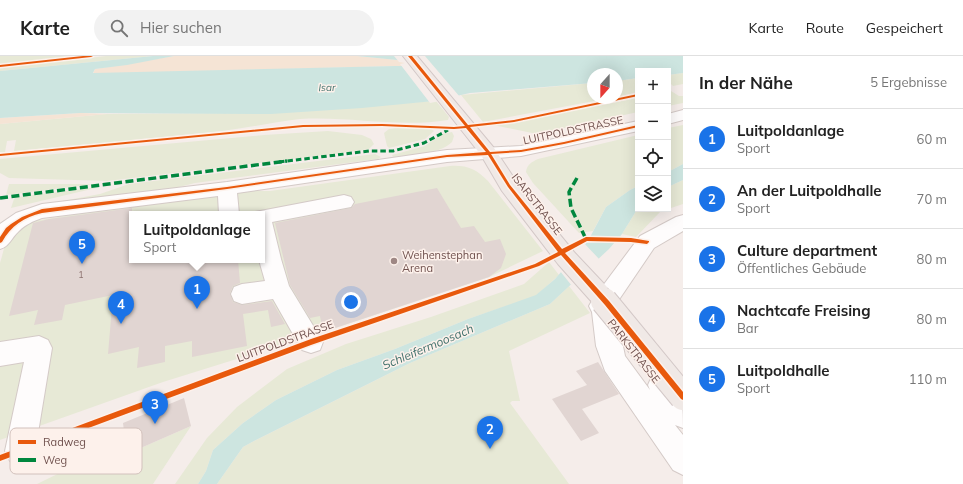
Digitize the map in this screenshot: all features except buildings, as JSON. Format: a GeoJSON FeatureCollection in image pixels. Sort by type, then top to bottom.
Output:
{"type":"FeatureCollection","features":[{"type":"Feature","properties":{"kind":"main road","name":"ISARSTRASSE"},"geometry":{"type":"LineString","coordinates":[[410,56],[488,152],[508,185],[566,258],[607,303],[683,397]]}},
{"type":"Feature","properties":{"kind":"street"},"geometry":{"type":"LineString","coordinates":[[671,118],[683,115]]}},
{"type":"Feature","properties":{"kind":"street","name":"LUITPOLDSTRASSE"},"geometry":{"type":"LineString","coordinates":[[0,241],[6,231],[18,220],[32,213],[42,211],[228,188],[390,163],[488,152],[527,150],[635,127]]}},
{"type":"Feature","properties":{"kind":"street"},"geometry":{"type":"LineString","coordinates":[[254,184],[259,211]]}},
{"type":"Feature","properties":{"kind":"street"},"geometry":{"type":"LineString","coordinates":[[228,188],[229,211]]}},
{"type":"Feature","properties":{"kind":"street"},"geometry":{"type":"LineString","coordinates":[[265,216],[344,202]]}},
{"type":"Feature","properties":{"kind":"street","name":"PARKSTRASSE"},"geometry":{"type":"LineString","coordinates":[[683,222],[647,242],[601,306],[604,312],[683,414]]}},
{"type":"Feature","properties":{"kind":"street"},"geometry":{"type":"LineString","coordinates":[[265,236],[270,258],[280,289],[311,342]]}},
{"type":"Feature","properties":{"kind":"street"},"geometry":{"type":"LineString","coordinates":[[242,294],[280,289]]}},
{"type":"Feature","properties":{"kind":"street"},"geometry":{"type":"LineString","coordinates":[[604,312],[609,346],[614,362],[683,460]]}},
{"type":"Feature","properties":{"kind":"street"},"geometry":{"type":"LineString","coordinates":[[0,354],[39,348],[24,428]]}},
{"type":"Feature","properties":{"kind":"green space"},"geometry":{"type":"Polygon","coordinates":[[[0,56],[71,56],[0,65],[0,56]]]}},
{"type":"Feature","properties":{"kind":"green space"},"geometry":{"type":"Polygon","coordinates":[[[106,56],[153,56],[0,71],[0,68],[106,56]]]}},
{"type":"Feature","properties":{"kind":"green space"},"geometry":{"type":"Polygon","coordinates":[[[683,73],[683,84],[673,86],[671,84],[671,75],[683,73]]]}},
{"type":"Feature","properties":{"kind":"green space"},"geometry":{"type":"Polygon","coordinates":[[[635,78],[635,93],[623,96],[623,80],[635,78]]]}},
{"type":"Feature","properties":{"kind":"green space"},"geometry":{"type":"Polygon","coordinates":[[[587,84],[587,102],[483,122],[461,95],[587,84]]]}},
{"type":"Feature","properties":{"kind":"green space"},"geometry":{"type":"Polygon","coordinates":[[[671,91],[679,96],[683,96],[683,103],[671,105],[671,91]]]}},
{"type":"Feature","properties":{"kind":"green space"},"geometry":{"type":"Polygon","coordinates":[[[635,99],[635,113],[537,134],[493,125],[607,104],[623,104],[623,101],[635,99]]]}},
{"type":"Feature","properties":{"kind":"green space"},"geometry":{"type":"Polygon","coordinates":[[[436,101],[449,117],[448,120],[411,123],[337,119],[300,119],[222,131],[14,151],[16,140],[7,141],[5,152],[0,152],[0,124],[107,114],[236,113],[436,101]]]}},
{"type":"Feature","properties":{"kind":"green space"},"geometry":{"type":"Polygon","coordinates":[[[683,125],[683,164],[671,170],[671,140],[671,127],[683,125]]]}},
{"type":"Feature","properties":{"kind":"green space"},"geometry":{"type":"Polygon","coordinates":[[[389,129],[431,129],[434,131],[425,139],[389,148],[387,146],[384,133],[389,129]]]}},
{"type":"Feature","properties":{"kind":"green space"},"geometry":{"type":"Polygon","coordinates":[[[328,131],[362,135],[371,139],[374,144],[369,149],[342,153],[107,181],[9,178],[0,173],[0,159],[264,135],[328,131]]]}},
{"type":"Feature","properties":{"kind":"green space"},"geometry":{"type":"Polygon","coordinates":[[[452,132],[454,136],[452,142],[440,149],[432,152],[393,157],[392,155],[425,146],[442,134],[452,132]]]}},
{"type":"Feature","properties":{"kind":"green space"},"geometry":{"type":"Polygon","coordinates":[[[635,136],[635,188],[606,207],[593,231],[579,233],[533,183],[526,172],[529,165],[538,159],[635,136]]]}},
{"type":"Feature","properties":{"kind":"green space"},"geometry":{"type":"Polygon","coordinates":[[[375,154],[381,157],[378,159],[195,183],[167,190],[30,208],[100,194],[129,184],[375,154]]]}},
{"type":"Feature","properties":{"kind":"green space"},"geometry":{"type":"Polygon","coordinates":[[[450,166],[466,167],[479,173],[488,181],[543,251],[489,277],[323,332],[163,382],[34,428],[10,428],[10,436],[0,440],[0,263],[7,241],[13,232],[18,228],[34,221],[144,203],[245,191],[270,191],[450,166]]]}},
{"type":"Feature","properties":{"kind":"green space"},"geometry":{"type":"Polygon","coordinates":[[[683,180],[683,204],[671,208],[671,186],[683,180]]]}},
{"type":"Feature","properties":{"kind":"green space"},"geometry":{"type":"Polygon","coordinates":[[[9,184],[95,184],[6,195],[9,184]]]}},
{"type":"Feature","properties":{"kind":"green space"},"geometry":{"type":"Polygon","coordinates":[[[96,188],[11,208],[14,199],[17,197],[96,188]]]}},
{"type":"Feature","properties":{"kind":"green space"},"geometry":{"type":"Polygon","coordinates":[[[636,212],[660,212],[636,237],[622,234],[636,212]]]}},
{"type":"Feature","properties":{"kind":"green space"},"geometry":{"type":"Polygon","coordinates":[[[549,262],[559,275],[536,296],[468,319],[395,349],[337,370],[276,400],[243,423],[213,450],[206,471],[198,484],[175,484],[207,438],[237,407],[287,369],[346,344],[431,317],[524,284],[549,262]]]}},
{"type":"Feature","properties":{"kind":"green space"},"geometry":{"type":"Polygon","coordinates":[[[569,286],[590,313],[509,351],[520,401],[512,401],[510,403],[569,484],[217,484],[243,447],[410,363],[550,304],[569,286]]]}},
{"type":"Feature","properties":{"kind":"green space"},"geometry":{"type":"Polygon","coordinates":[[[191,426],[153,484],[37,484],[57,474],[142,474],[142,447],[191,426]]]}},
{"type":"Feature","properties":{"kind":"sand"},"geometry":{"type":"Polygon","coordinates":[[[174,56],[357,56],[407,61],[404,66],[93,74],[95,69],[174,56]]]}},
{"type":"Feature","properties":{"kind":"sand"},"geometry":{"type":"Polygon","coordinates":[[[80,113],[107,114],[0,124],[0,118],[80,113]]]}},
{"type":"Feature","properties":{"kind":"water","name":"Isar"},"geometry":{"type":"Polygon","coordinates":[[[153,56],[174,56],[127,65],[95,69],[93,73],[404,66],[407,61],[357,56],[683,56],[683,73],[671,75],[671,68],[635,68],[635,78],[623,80],[623,68],[587,68],[587,83],[470,93],[434,101],[362,108],[271,114],[80,113],[0,118],[0,71],[153,56]]]}},
{"type":"Feature","properties":{"kind":"water"},"geometry":{"type":"Polygon","coordinates":[[[683,164],[683,180],[671,186],[671,170],[683,164]]]}},
{"type":"Feature","properties":{"kind":"water","name":"Schleifermoosach"},"geometry":{"type":"Polygon","coordinates":[[[635,188],[636,212],[622,234],[609,249],[550,304],[410,363],[254,441],[243,447],[217,484],[198,484],[206,471],[213,450],[243,423],[276,400],[337,370],[395,349],[468,319],[536,295],[555,279],[588,241],[606,207],[635,188]]]}},
{"type":"Feature","properties":{"kind":"pier"},"geometry":{"type":"Polygon","coordinates":[[[394,56],[425,56],[460,97],[430,103],[400,64],[405,63],[399,62],[394,56]]]}},
{"type":"Feature","properties":{"kind":"pier"},"geometry":{"type":"Polygon","coordinates":[[[584,243],[600,260],[572,286],[560,271],[584,243]]]}},
{"type":"Feature","properties":{"kind":"marked path"},"geometry":{"type":"LineString","coordinates":[[0,198],[369,151],[393,151],[424,143],[448,130]]}},
{"type":"Feature","properties":{"kind":"marked path"},"geometry":{"type":"LineString","coordinates":[[577,178],[569,192],[571,208],[586,239]]}},
{"type":"Feature","properties":{"kind":"cycle path"},"geometry":{"type":"LineString","coordinates":[[0,66],[91,56]]}},
{"type":"Feature","properties":{"kind":"cycle path"},"geometry":{"type":"LineString","coordinates":[[410,56],[488,152],[509,186],[566,258],[607,303],[683,397]]}},
{"type":"Feature","properties":{"kind":"cycle path"},"geometry":{"type":"LineString","coordinates":[[0,155],[303,126],[382,125],[454,128],[514,121],[635,96]]}},
{"type":"Feature","properties":{"kind":"cycle path"},"geometry":{"type":"LineString","coordinates":[[0,241],[12,225],[29,215],[42,211],[227,188],[447,156],[521,151],[635,127]]}},
{"type":"Feature","properties":{"kind":"cycle path"},"geometry":{"type":"LineString","coordinates":[[80,428],[311,342],[537,265],[586,239],[631,240],[647,242]]}},
{"type":"Feature","properties":{"kind":"cycle path"},"geometry":{"type":"LineString","coordinates":[[0,458],[10,454]]}},
{"type":"Feature","properties":{"kind":"place","name":"Weihenstephan Arena"},"geometry":{"type":"Point","coordinates":[394,261]}},
{"type":"Feature","properties":{"kind":"place","name":"Luitpoldhalle"},"geometry":{"type":"Point","coordinates":[82,264]}},
{"type":"Feature","properties":{"kind":"place","name":"Luitpoldanlage"},"geometry":{"type":"Point","coordinates":[197,309]}},
{"type":"Feature","properties":{"kind":"place","name":"Nachtcafe Freising"},"geometry":{"type":"Point","coordinates":[121,324]}},
{"type":"Feature","properties":{"kind":"place","name":"Culture department"},"geometry":{"type":"Point","coordinates":[155,424]}},
{"type":"Feature","properties":{"kind":"place","name":"An der Luitpoldhalle"},"geometry":{"type":"Point","coordinates":[490,449]}}]}
